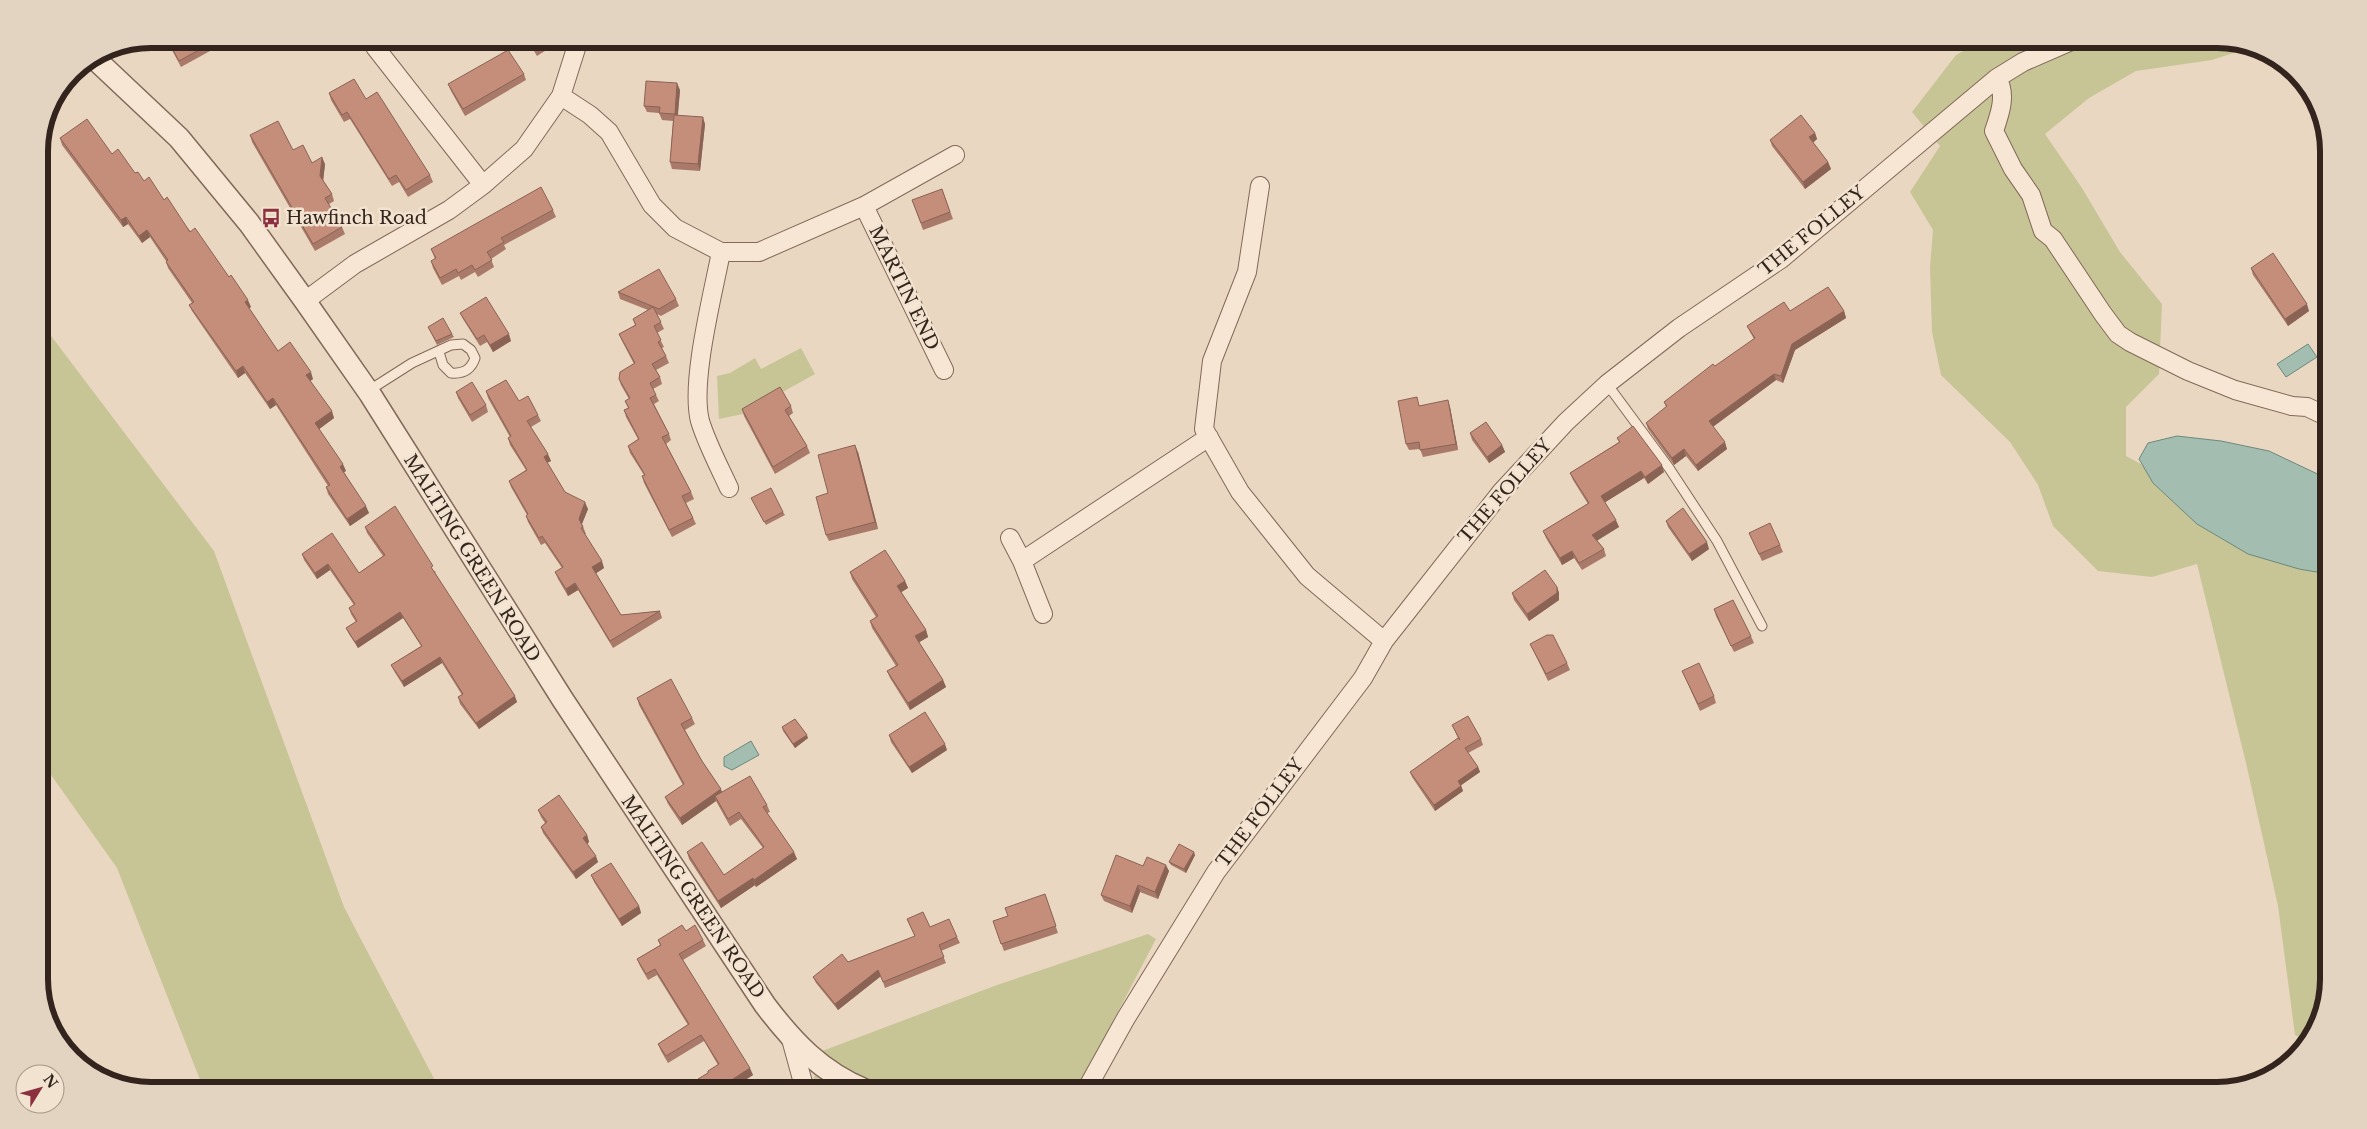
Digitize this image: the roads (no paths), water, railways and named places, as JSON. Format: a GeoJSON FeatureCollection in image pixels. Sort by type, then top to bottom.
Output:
{"type":"FeatureCollection","features":[{"type":"Feature","properties":{"kind":"street"},"geometry":{"type":"LineString","coordinates":[[376,48],[483,185]]}},
{"type":"Feature","properties":{"kind":"street"},"geometry":{"type":"LineString","coordinates":[[305,301],[355,264],[449,210],[483,185],[524,149],[561,96],[576,48]]}},
{"type":"Feature","properties":{"kind":"street","name":"THE FOLLEY"},"geometry":{"type":"LineString","coordinates":[[1090,1082],[1126,1018],[1216,872],[1363,678],[1384,641],[1502,490],[1566,422],[1607,384],[1679,328],[1781,259],[1997,78],[2023,62],[2055,48]]}},
{"type":"Feature","properties":{"kind":"street","name":"MALTING GREEN ROAD"},"geometry":{"type":"LineString","coordinates":[[98,62],[179,138],[249,223],[368,392],[562,700],[765,1005],[791,1039],[803,1082]]}},
{"type":"Feature","properties":{"kind":"street"},"geometry":{"type":"LineString","coordinates":[[1997,78],[2002,87],[2000,113],[1994,131],[2013,169],[2031,196],[2043,231],[2053,239],[2118,334],[2150,354],[2235,390],[2292,406],[2307,407],[2319,413]]}},
{"type":"Feature","properties":{"kind":"street"},"geometry":{"type":"LineString","coordinates":[[561,96],[609,132],[652,205],[675,228],[721,252],[759,252],[864,206],[955,155]]}},
{"type":"Feature","properties":{"kind":"street"},"geometry":{"type":"LineString","coordinates":[[1260,186],[1248,272],[1212,361],[1204,429],[1240,492],[1307,576],[1384,641]]}},
{"type":"Feature","properties":{"kind":"street","name":"MARTIN END"},"geometry":{"type":"LineString","coordinates":[[864,206],[944,370]]}},
{"type":"Feature","properties":{"kind":"street"},"geometry":{"type":"LineString","coordinates":[[721,252],[700,367],[698,397],[702,427],[729,488]]}},
{"type":"Feature","properties":{"kind":"street"},"geometry":{"type":"LineString","coordinates":[[1022,561],[1209,437]]}},
{"type":"Feature","properties":{"kind":"street"},"geometry":{"type":"LineString","coordinates":[[1010,538],[1022,561],[1043,614]]}},
{"type":"Feature","properties":{"kind":"street"},"geometry":{"type":"LineString","coordinates":[[791,1039],[817,1062],[851,1082]]}},
{"type":"Feature","properties":{"kind":"lane"},"geometry":{"type":"LineString","coordinates":[[368,392],[412,363],[439,352]]}},
{"type":"Feature","properties":{"kind":"lane"},"geometry":{"type":"LineString","coordinates":[[1607,384],[1669,468],[1717,541],[1762,626]]}},
{"type":"Feature","properties":{"kind":"place","name":"Hawfinch Road"},"geometry":{"type":"Point","coordinates":[271,218]}}]}
